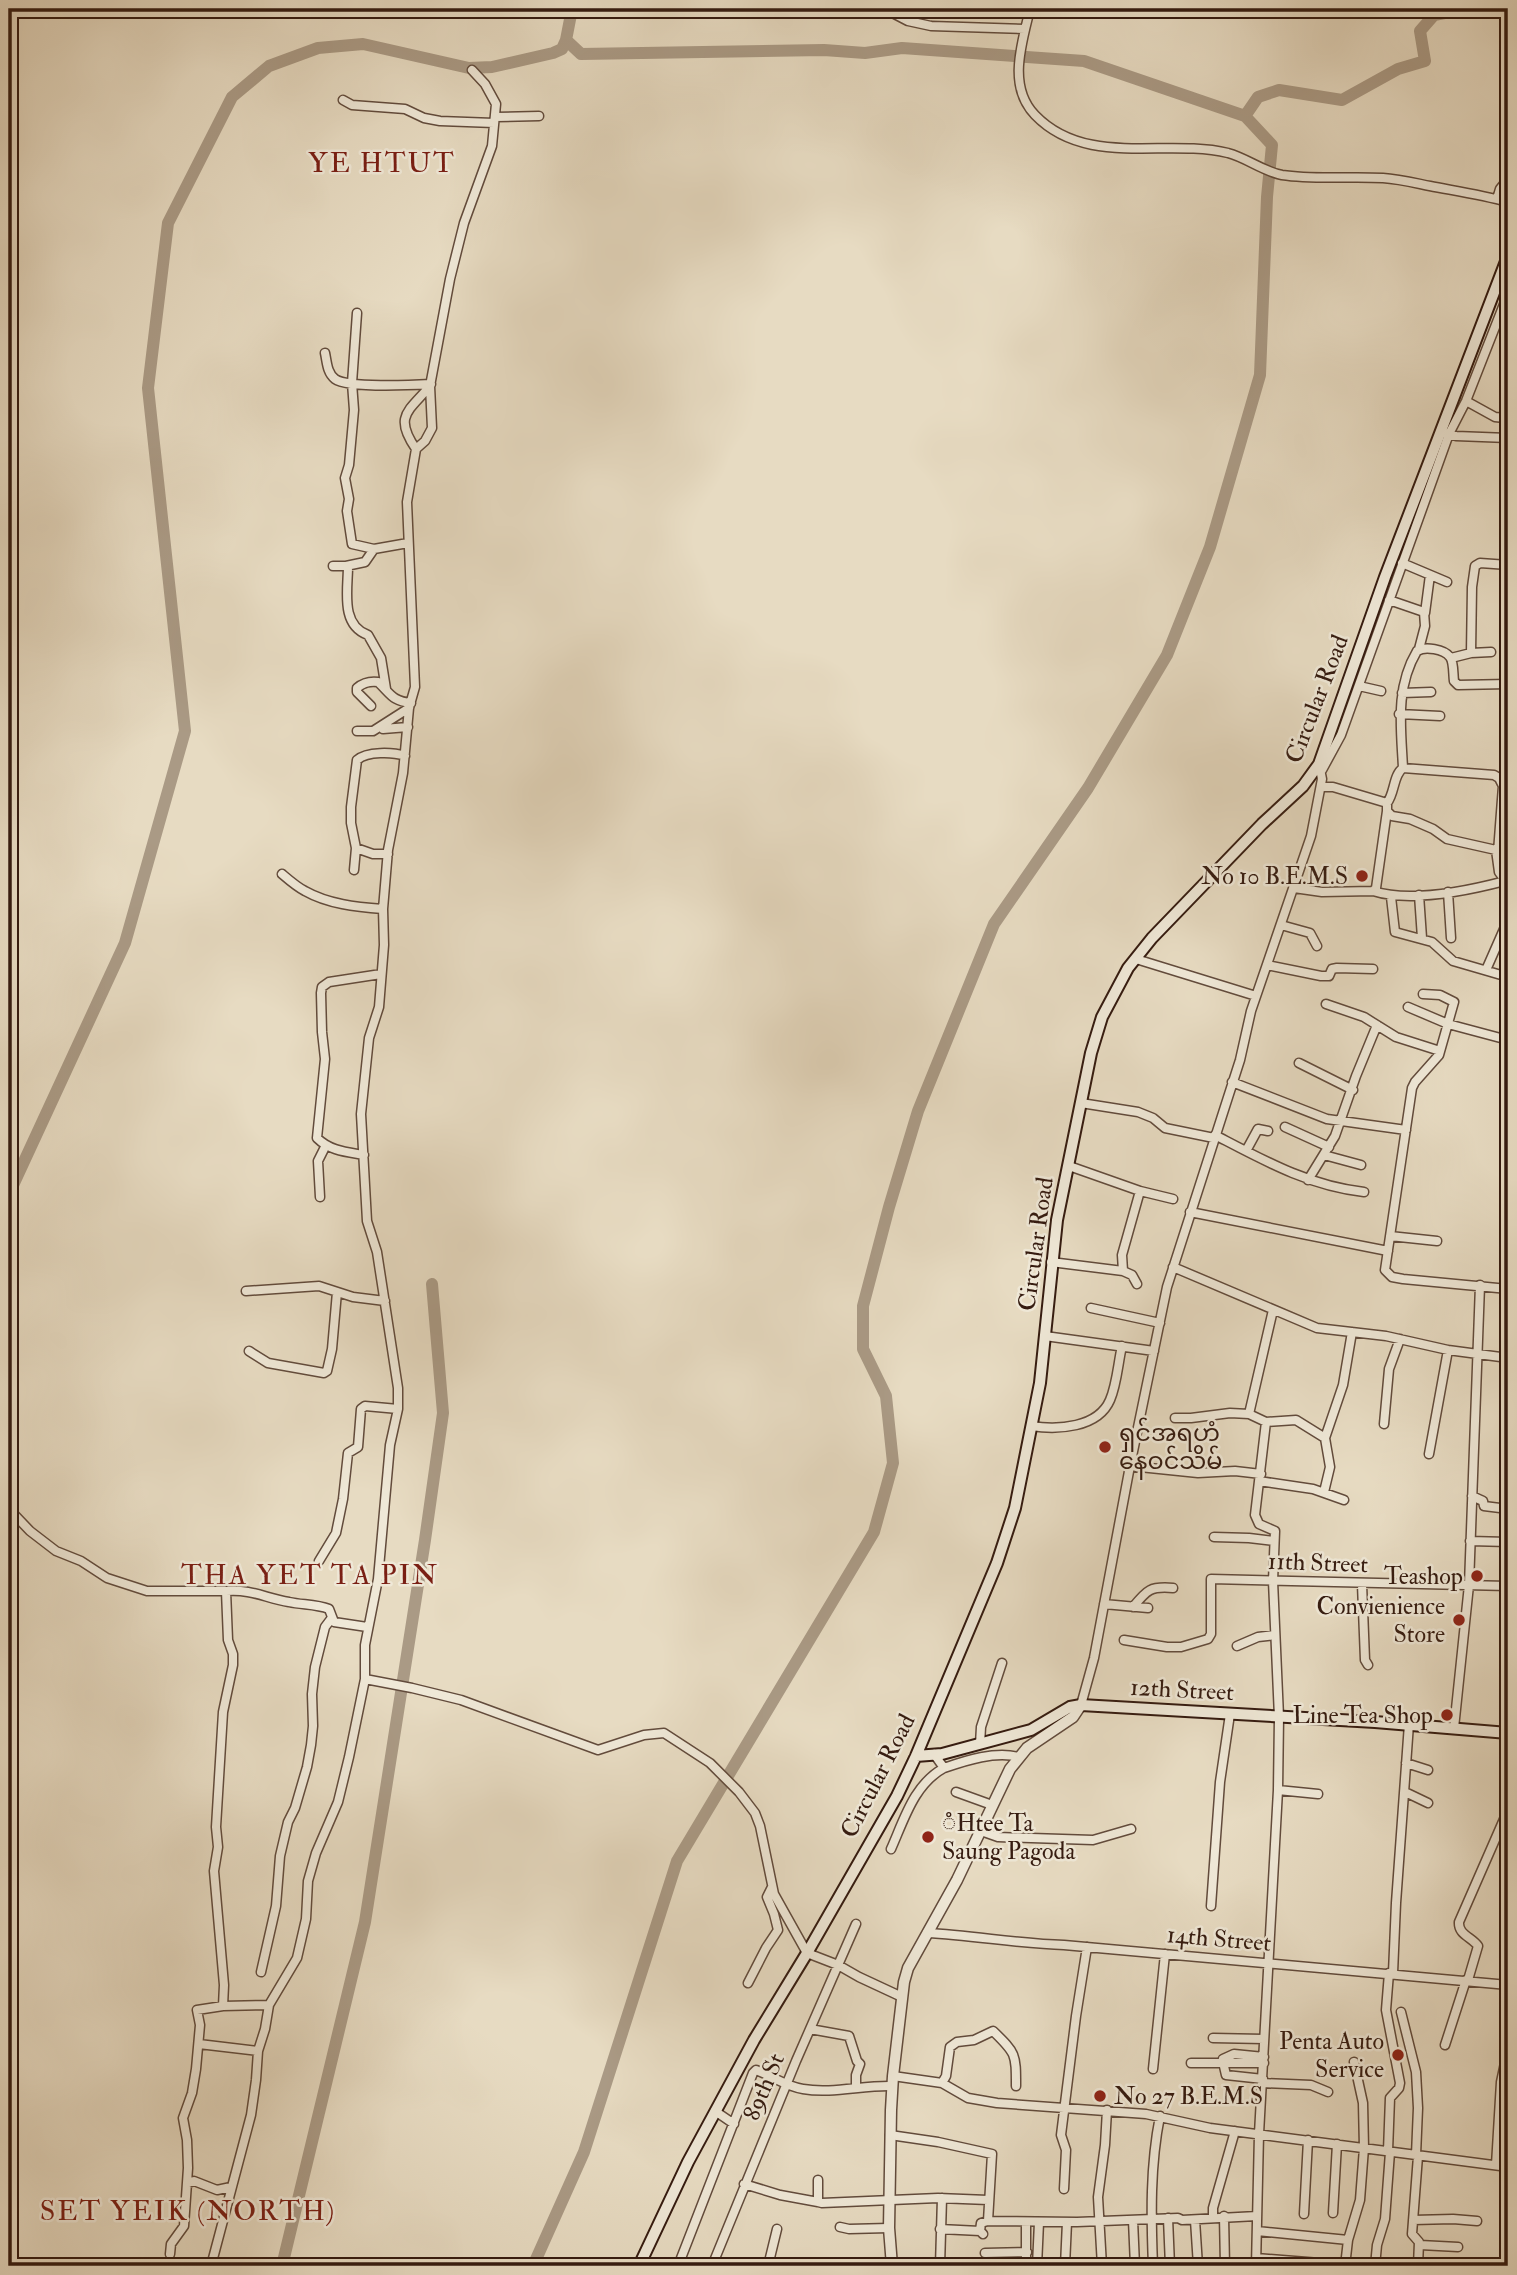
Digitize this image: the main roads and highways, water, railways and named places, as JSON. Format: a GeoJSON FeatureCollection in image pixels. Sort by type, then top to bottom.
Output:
{"type":"FeatureCollection","features":[{"type":"Feature","properties":{"kind":"main road","name":"Circular Road"},"geometry":{"type":"LineString","coordinates":[[639,2266],[715,2111],[897,1796],[997,1563],[1014,1508],[1041,1383],[1057,1220],[1091,1053],[1102,1017],[1120,982],[1152,938],[1321,767],[1385,577],[1445,433],[1508,256]]}},
{"type":"Feature","properties":{"kind":"main road","name":"12th Street"},"geometry":{"type":"LineString","coordinates":[[916,1756],[980,1744],[1031,1730],[1070,1707],[1081,1705],[1508,1732]]}},
{"type":"Feature","properties":{"kind":"waterway"},"geometry":{"type":"LineString","coordinates":[[533,2266],[584,2152],[677,1861],[874,1532],[893,1463],[886,1396],[863,1349],[863,1306],[889,1207],[918,1111],[994,924],[1088,788],[1167,655],[1210,547],[1260,375],[1267,197],[1272,145],[1245,116],[1084,61],[902,48],[865,53],[824,50],[581,54],[566,40],[572,9]]}},
{"type":"Feature","properties":{"kind":"waterway"},"geometry":{"type":"LineString","coordinates":[[1245,116],[1258,97],[1279,90],[1342,100],[1398,69],[1425,61],[1420,31],[1434,15],[1466,9]]}},
{"type":"Feature","properties":{"kind":"waterway"},"geometry":{"type":"LineString","coordinates":[[9,1194],[125,943],[185,731],[148,388],[168,223],[232,97],[269,66],[318,48],[363,44],[469,68],[492,67],[553,53],[562,49],[566,40]]}},
{"type":"Feature","properties":{"kind":"waterway"},"geometry":{"type":"LineString","coordinates":[[282,2266],[365,1922],[425,1540],[443,1413],[432,1284]]}},
{"type":"Feature","properties":{"kind":"place","name":"No 10 B.E.M.S"},"geometry":{"type":"Point","coordinates":[1362,876]}},
{"type":"Feature","properties":{"kind":"place","name":"ရှင်အရဟံ နေဝင်သိမ်"},"geometry":{"type":"Point","coordinates":[1105,1447]}},
{"type":"Feature","properties":{"kind":"place","name":"Teashop"},"geometry":{"type":"Point","coordinates":[1477,1576]}},
{"type":"Feature","properties":{"kind":"place","name":"Convienience Store"},"geometry":{"type":"Point","coordinates":[1459,1620]}},
{"type":"Feature","properties":{"kind":"place","name":"Line Tea Shop"},"geometry":{"type":"Point","coordinates":[1447,1715]}},
{"type":"Feature","properties":{"kind":"place","name":"ံHtee Ta Saung Pagoda"},"geometry":{"type":"Point","coordinates":[928,1837]}},
{"type":"Feature","properties":{"kind":"place","name":"Penta Auto Service"},"geometry":{"type":"Point","coordinates":[1398,2055]}},
{"type":"Feature","properties":{"kind":"place","name":"No 27 B.E.M.S"},"geometry":{"type":"Point","coordinates":[1100,2096]}},
{"type":"Feature","properties":{"kind":"district","name":"YE HTUT"},"geometry":{"type":"Point","coordinates":[382,163]}},
{"type":"Feature","properties":{"kind":"district","name":"THA YET TA PIN"},"geometry":{"type":"Point","coordinates":[310,1575]}},
{"type":"Feature","properties":{"kind":"district","name":"SET YEIK (NORTH)"},"geometry":{"type":"Point","coordinates":[188,2211]}}]}
